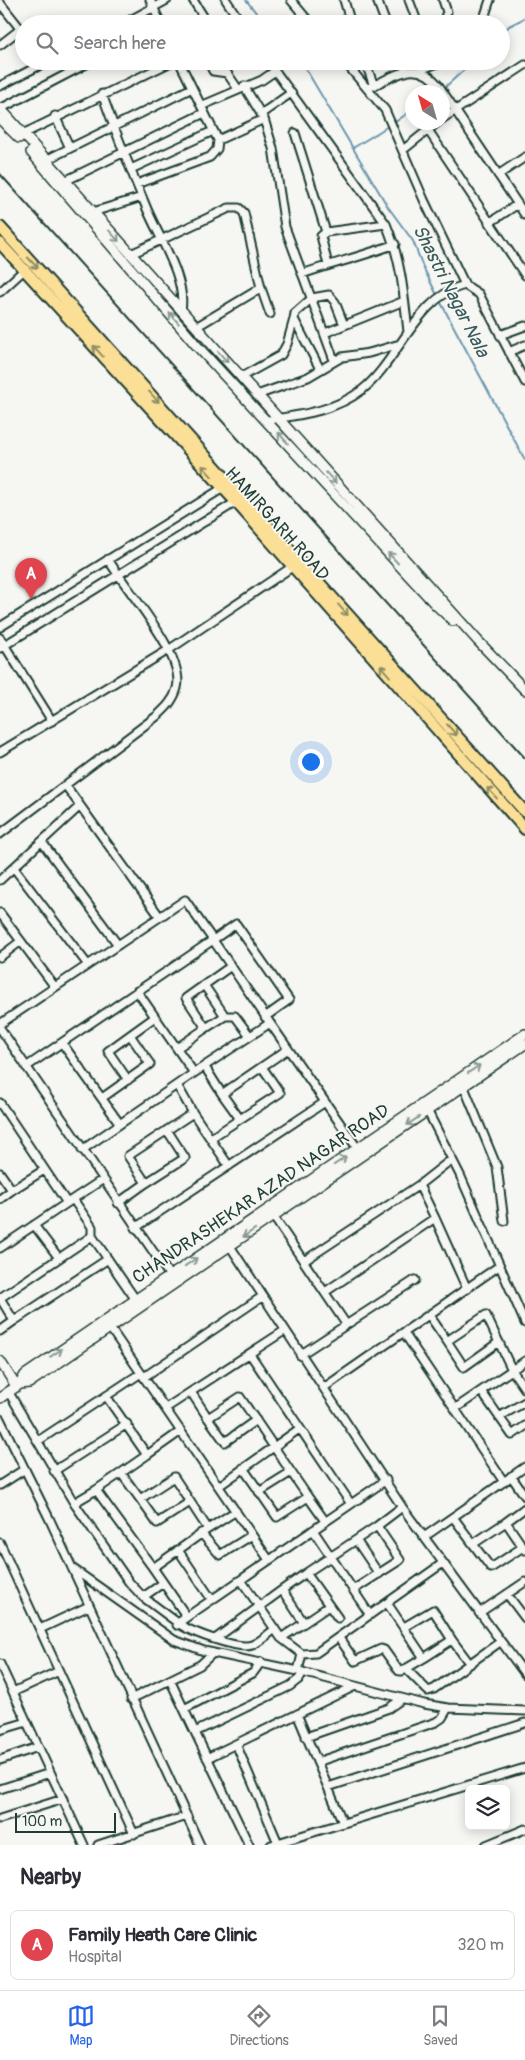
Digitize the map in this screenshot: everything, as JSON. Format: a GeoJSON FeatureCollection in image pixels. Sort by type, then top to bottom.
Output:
{"type":"FeatureCollection","features":[{"type":"Feature","properties":{"kind":"main road","name":"HAMIRGARH ROAD"},"geometry":{"type":"LineString","coordinates":[[0,228],[230,481],[297,564],[525,829]]}},
{"type":"Feature","properties":{"kind":"main road","name":"HAMIRGARH ROAD"},"geometry":{"type":"LineString","coordinates":[[0,244],[223,488],[297,564],[525,812]]}},
{"type":"Feature","properties":{"kind":"street"},"geometry":{"type":"LineString","coordinates":[[150,0],[157,15]]}},
{"type":"Feature","properties":{"kind":"street"},"geometry":{"type":"LineString","coordinates":[[140,15],[167,0]]}},
{"type":"Feature","properties":{"kind":"street"},"geometry":{"type":"LineString","coordinates":[[193,0],[202,15]]}},
{"type":"Feature","properties":{"kind":"street"},"geometry":{"type":"LineString","coordinates":[[226,0],[236,15]]}},
{"type":"Feature","properties":{"kind":"street"},"geometry":{"type":"LineString","coordinates":[[291,0],[304,15]]}},
{"type":"Feature","properties":{"kind":"street"},"geometry":{"type":"LineString","coordinates":[[344,0],[349,15]]}},
{"type":"Feature","properties":{"kind":"street"},"geometry":{"type":"LineString","coordinates":[[377,0],[383,15]]}},
{"type":"Feature","properties":{"kind":"street"},"geometry":{"type":"LineString","coordinates":[[409,0],[415,15]]}},
{"type":"Feature","properties":{"kind":"street"},"geometry":{"type":"LineString","coordinates":[[443,0],[447,12],[446,15]]}},
{"type":"Feature","properties":{"kind":"street"},"geometry":{"type":"LineString","coordinates":[[485,15],[490,0]]}},
{"type":"Feature","properties":{"kind":"street"},"geometry":{"type":"LineString","coordinates":[[0,3],[15,22]]}},
{"type":"Feature","properties":{"kind":"street"},"geometry":{"type":"LineString","coordinates":[[0,45],[15,33]]}},
{"type":"Feature","properties":{"kind":"street"},"geometry":{"type":"LineString","coordinates":[[450,113],[525,65]]}},
{"type":"Feature","properties":{"kind":"street"},"geometry":{"type":"LineString","coordinates":[[0,86],[31,70]]}},
{"type":"Feature","properties":{"kind":"street"},"geometry":{"type":"LineString","coordinates":[[75,70],[0,109],[525,690]]}},
{"type":"Feature","properties":{"kind":"street"},"geometry":{"type":"LineString","coordinates":[[23,134],[55,116],[154,70]]}},
{"type":"Feature","properties":{"kind":"street"},"geometry":{"type":"LineString","coordinates":[[137,184],[210,157],[217,149],[218,140],[183,70]]}},
{"type":"Feature","properties":{"kind":"street"},"geometry":{"type":"LineString","coordinates":[[213,70],[227,73],[263,117],[273,148],[285,227],[334,360]]}},
{"type":"Feature","properties":{"kind":"street"},"geometry":{"type":"LineString","coordinates":[[353,70],[371,87],[389,118],[424,200],[466,285],[479,294],[525,382]]}},
{"type":"Feature","properties":{"kind":"street"},"geometry":{"type":"LineString","coordinates":[[367,70],[371,87]]}},
{"type":"Feature","properties":{"kind":"street"},"geometry":{"type":"LineString","coordinates":[[371,87],[406,72],[420,70],[432,78],[525,215]]}},
{"type":"Feature","properties":{"kind":"street"},"geometry":{"type":"LineString","coordinates":[[65,181],[125,151],[241,88],[262,80],[275,71],[386,224],[395,244],[408,332]]}},
{"type":"Feature","properties":{"kind":"street"},"geometry":{"type":"LineString","coordinates":[[46,160],[192,88]]}},
{"type":"Feature","properties":{"kind":"street"},"geometry":{"type":"LineString","coordinates":[[218,140],[263,117],[291,93]]}},
{"type":"Feature","properties":{"kind":"street"},"geometry":{"type":"LineString","coordinates":[[102,94],[142,197],[178,277],[181,291],[181,310]]}},
{"type":"Feature","properties":{"kind":"street"},"geometry":{"type":"LineString","coordinates":[[55,116],[70,148]]}},
{"type":"Feature","properties":{"kind":"street"},"geometry":{"type":"LineString","coordinates":[[0,119],[22,141],[197,346],[268,420],[429,598],[525,697]]}},
{"type":"Feature","properties":{"kind":"street"},"geometry":{"type":"LineString","coordinates":[[403,150],[428,130],[525,275]]}},
{"type":"Feature","properties":{"kind":"street"},"geometry":{"type":"LineString","coordinates":[[131,169],[213,131]]}},
{"type":"Feature","properties":{"kind":"street"},"geometry":{"type":"LineString","coordinates":[[295,133],[326,232]]}},
{"type":"Feature","properties":{"kind":"street"},"geometry":{"type":"LineString","coordinates":[[498,175],[525,157]]}},
{"type":"Feature","properties":{"kind":"street"},"geometry":{"type":"LineString","coordinates":[[93,212],[142,197]]}},
{"type":"Feature","properties":{"kind":"street"},"geometry":{"type":"LineString","coordinates":[[489,223],[518,204]]}},
{"type":"Feature","properties":{"kind":"street"},"geometry":{"type":"LineString","coordinates":[[130,254],[161,242],[230,208],[240,208],[244,212],[270,314]]}},
{"type":"Feature","properties":{"kind":"street"},"geometry":{"type":"LineString","coordinates":[[328,265],[321,236],[326,232],[386,224]]}},
{"type":"Feature","properties":{"kind":"street"},"geometry":{"type":"LineString","coordinates":[[302,274],[328,265],[362,257],[395,244]]}},
{"type":"Feature","properties":{"kind":"street"},"geometry":{"type":"LineString","coordinates":[[0,292],[24,270]]}},
{"type":"Feature","properties":{"kind":"street"},"geometry":{"type":"LineString","coordinates":[[268,420],[324,410],[361,391],[375,379],[408,332],[436,302],[451,291],[466,285]]}},
{"type":"Feature","properties":{"kind":"street"},"geometry":{"type":"LineString","coordinates":[[196,327],[262,288]]}},
{"type":"Feature","properties":{"kind":"street"},"geometry":{"type":"LineString","coordinates":[[241,377],[281,355],[288,344],[297,309],[312,298],[324,294],[330,296],[344,324]]}},
{"type":"Feature","properties":{"kind":"street"},"geometry":{"type":"LineString","coordinates":[[325,332],[404,301]]}},
{"type":"Feature","properties":{"kind":"street"},"geometry":{"type":"LineString","coordinates":[[294,319],[320,369]]}},
{"type":"Feature","properties":{"kind":"street"},"geometry":{"type":"LineString","coordinates":[[500,335],[525,326]]}},
{"type":"Feature","properties":{"kind":"street"},"geometry":{"type":"LineString","coordinates":[[257,395],[300,381],[334,360],[400,344]]}},
{"type":"Feature","properties":{"kind":"street"},"geometry":{"type":"LineString","coordinates":[[509,352],[525,345]]}},
{"type":"Feature","properties":{"kind":"street"},"geometry":{"type":"LineString","coordinates":[[0,627],[223,488]]}},
{"type":"Feature","properties":{"kind":"street"},"geometry":{"type":"LineString","coordinates":[[2,647],[236,502]]}},
{"type":"Feature","properties":{"kind":"street"},"geometry":{"type":"LineString","coordinates":[[0,834],[66,786],[169,705],[178,686],[178,676],[170,649],[117,575],[108,559]]}},
{"type":"Feature","properties":{"kind":"street"},"geometry":{"type":"LineString","coordinates":[[0,752],[170,649],[297,564]]}},
{"type":"Feature","properties":{"kind":"street"},"geometry":{"type":"LineString","coordinates":[[0,638],[2,647],[52,721]]}},
{"type":"Feature","properties":{"kind":"street"},"geometry":{"type":"LineString","coordinates":[[66,786],[160,917]]}},
{"type":"Feature","properties":{"kind":"street"},"geometry":{"type":"LineString","coordinates":[[0,880],[80,806]]}},
{"type":"Feature","properties":{"kind":"street"},"geometry":{"type":"LineString","coordinates":[[42,842],[118,945]]}},
{"type":"Feature","properties":{"kind":"street"},"geometry":{"type":"LineString","coordinates":[[14,868],[88,965]]}},
{"type":"Feature","properties":{"kind":"street"},"geometry":{"type":"LineString","coordinates":[[0,1024],[185,900],[360,1152]]}},
{"type":"Feature","properties":{"kind":"street"},"geometry":{"type":"LineString","coordinates":[[0,913],[55,988]]}},
{"type":"Feature","properties":{"kind":"street"},"geometry":{"type":"LineString","coordinates":[[26,1068],[236,924],[289,1000],[250,1036],[82,1150]]}},
{"type":"Feature","properties":{"kind":"street"},"geometry":{"type":"LineString","coordinates":[[0,957],[21,942]]}},
{"type":"Feature","properties":{"kind":"street"},"geometry":{"type":"LineString","coordinates":[[206,1028],[186,998],[231,966]]}},
{"type":"Feature","properties":{"kind":"street"},"geometry":{"type":"LineString","coordinates":[[204,985],[225,1016]]}},
{"type":"Feature","properties":{"kind":"street"},"geometry":{"type":"LineString","coordinates":[[137,992],[194,1074]]}},
{"type":"Feature","properties":{"kind":"street"},"geometry":{"type":"LineString","coordinates":[[177,1048],[225,1016],[235,1016],[250,1036]]}},
{"type":"Feature","properties":{"kind":"street"},"geometry":{"type":"LineString","coordinates":[[128,1080],[108,1051],[155,1017]]}},
{"type":"Feature","properties":{"kind":"street"},"geometry":{"type":"LineString","coordinates":[[0,1028],[172,1280]]}},
{"type":"Feature","properties":{"kind":"street","name":"CHANDRASHEKAR AZAD NAGAR ROAD"},"geometry":{"type":"LineString","coordinates":[[0,1398],[15,1387],[25,1374],[108,1324],[426,1107],[525,1034]]}},
{"type":"Feature","properties":{"kind":"street"},"geometry":{"type":"LineString","coordinates":[[102,1098],[150,1064],[130,1035]]}},
{"type":"Feature","properties":{"kind":"street"},"geometry":{"type":"LineString","coordinates":[[62,1043],[120,1124]]}},
{"type":"Feature","properties":{"kind":"street","name":"CHANDRASHEKAR AZAD NAGAR ROAD"},"geometry":{"type":"LineString","coordinates":[[426,1107],[464,1087],[525,1044]]}},
{"type":"Feature","properties":{"kind":"street"},"geometry":{"type":"LineString","coordinates":[[222,1094],[288,1049]]}},
{"type":"Feature","properties":{"kind":"street"},"geometry":{"type":"LineString","coordinates":[[212,1138],[280,1093],[262,1066]]}},
{"type":"Feature","properties":{"kind":"street"},"geometry":{"type":"LineString","coordinates":[[205,1067],[240,1119]]}},
{"type":"Feature","properties":{"kind":"street"},"geometry":{"type":"LineString","coordinates":[[177,1086],[229,1166]]}},
{"type":"Feature","properties":{"kind":"street"},"geometry":{"type":"LineString","coordinates":[[464,1087],[497,1167],[504,1221]]}},
{"type":"Feature","properties":{"kind":"street"},"geometry":{"type":"LineString","coordinates":[[135,1228],[325,1102]]}},
{"type":"Feature","properties":{"kind":"street"},"geometry":{"type":"LineString","coordinates":[[0,1103],[44,1170],[92,1227],[92,1236],[136,1300]]}},
{"type":"Feature","properties":{"kind":"street"},"geometry":{"type":"LineString","coordinates":[[426,1107],[452,1159],[525,1323]]}},
{"type":"Feature","properties":{"kind":"street"},"geometry":{"type":"LineString","coordinates":[[146,1183],[128,1156],[193,1113]]}},
{"type":"Feature","properties":{"kind":"street"},"geometry":{"type":"LineString","coordinates":[[118,1203],[185,1158],[167,1130]]}},
{"type":"Feature","properties":{"kind":"street"},"geometry":{"type":"LineString","coordinates":[[304,1261],[419,1185],[452,1159]]}},
{"type":"Feature","properties":{"kind":"street"},"geometry":{"type":"LineString","coordinates":[[0,1199],[44,1170]]}},
{"type":"Feature","properties":{"kind":"street"},"geometry":{"type":"LineString","coordinates":[[0,1173],[12,1190]]}},
{"type":"Feature","properties":{"kind":"street"},"geometry":{"type":"LineString","coordinates":[[0,1248],[102,1180]]}},
{"type":"Feature","properties":{"kind":"street"},"geometry":{"type":"LineString","coordinates":[[419,1185],[467,1289]]}},
{"type":"Feature","properties":{"kind":"street"},"geometry":{"type":"LineString","coordinates":[[271,1212],[346,1324]]}},
{"type":"Feature","properties":{"kind":"street"},"geometry":{"type":"LineString","coordinates":[[325,1292],[435,1218]]}},
{"type":"Feature","properties":{"kind":"street"},"geometry":{"type":"LineString","coordinates":[[34,1225],[59,1258]]}},
{"type":"Feature","properties":{"kind":"street"},"geometry":{"type":"LineString","coordinates":[[14,1321],[0,1298],[92,1236]]}},
{"type":"Feature","properties":{"kind":"street"},"geometry":{"type":"LineString","coordinates":[[227,1243],[284,1331],[325,1387],[402,1507],[525,1674]]}},
{"type":"Feature","properties":{"kind":"street"},"geometry":{"type":"LineString","coordinates":[[0,1331],[108,1259]]}},
{"type":"Feature","properties":{"kind":"street"},"geometry":{"type":"LineString","coordinates":[[325,1387],[500,1266]]}},
{"type":"Feature","properties":{"kind":"street","name":"CHANDRASHEKAR AZAD NAGAR ROAD"},"geometry":{"type":"LineString","coordinates":[[108,1324],[136,1300],[172,1280]]}},
{"type":"Feature","properties":{"kind":"street"},"geometry":{"type":"LineString","coordinates":[[300,1354],[415,1280]]}},
{"type":"Feature","properties":{"kind":"street"},"geometry":{"type":"LineString","coordinates":[[38,1441],[263,1296]]}},
{"type":"Feature","properties":{"kind":"street"},"geometry":{"type":"LineString","coordinates":[[429,1315],[464,1367],[500,1342]]}},
{"type":"Feature","properties":{"kind":"street"},"geometry":{"type":"LineString","coordinates":[[447,1341],[486,1315],[512,1370],[525,1389]]}},
{"type":"Feature","properties":{"kind":"street"},"geometry":{"type":"LineString","coordinates":[[108,1324],[269,1560]]}},
{"type":"Feature","properties":{"kind":"street"},"geometry":{"type":"LineString","coordinates":[[166,1408],[284,1331]]}},
{"type":"Feature","properties":{"kind":"street"},"geometry":{"type":"LineString","coordinates":[[404,1333],[504,1482]]}},
{"type":"Feature","properties":{"kind":"street"},"geometry":{"type":"LineString","coordinates":[[250,1354],[351,1504]]}},
{"type":"Feature","properties":{"kind":"street"},"geometry":{"type":"LineString","coordinates":[[0,1361],[15,1387],[38,1441],[54,1471],[129,1582],[143,1597],[176,1625],[215,1639],[247,1646],[256,1644],[275,1629]]}},
{"type":"Feature","properties":{"kind":"street"},"geometry":{"type":"LineString","coordinates":[[456,1408],[525,1361]]}},
{"type":"Feature","properties":{"kind":"street"},"geometry":{"type":"LineString","coordinates":[[481,1391],[512,1435],[525,1426]]}},
{"type":"Feature","properties":{"kind":"street"},"geometry":{"type":"LineString","coordinates":[[191,1392],[224,1442],[256,1420]]}},
{"type":"Feature","properties":{"kind":"street"},"geometry":{"type":"LineString","coordinates":[[106,1396],[148,1454]]}},
{"type":"Feature","properties":{"kind":"street"},"geometry":{"type":"LineString","coordinates":[[208,1418],[240,1397],[325,1521]]}},
{"type":"Feature","properties":{"kind":"street"},"geometry":{"type":"LineString","coordinates":[[499,1417],[525,1402]]}},
{"type":"Feature","properties":{"kind":"street"},"geometry":{"type":"LineString","coordinates":[[0,1419],[72,1568],[200,1845]]}},
{"type":"Feature","properties":{"kind":"street"},"geometry":{"type":"LineString","coordinates":[[54,1471],[127,1424]]}},
{"type":"Feature","properties":{"kind":"street"},"geometry":{"type":"LineString","coordinates":[[219,1486],[299,1429]]}},
{"type":"Feature","properties":{"kind":"street"},"geometry":{"type":"LineString","coordinates":[[74,1503],[181,1431]]}},
{"type":"Feature","properties":{"kind":"street"},"geometry":{"type":"LineString","coordinates":[[424,1537],[525,1467]]}},
{"type":"Feature","properties":{"kind":"street"},"geometry":{"type":"LineString","coordinates":[[243,1468],[277,1517],[308,1497]]}},
{"type":"Feature","properties":{"kind":"street"},"geometry":{"type":"LineString","coordinates":[[0,1485],[25,1469]]}},
{"type":"Feature","properties":{"kind":"street"},"geometry":{"type":"LineString","coordinates":[[259,1492],[292,1472]]}},
{"type":"Feature","properties":{"kind":"street"},"geometry":{"type":"LineString","coordinates":[[121,1473],[157,1523],[190,1502]]}},
{"type":"Feature","properties":{"kind":"street"},"geometry":{"type":"LineString","coordinates":[[511,1476],[525,1496]]}},
{"type":"Feature","properties":{"kind":"street"},"geometry":{"type":"LineString","coordinates":[[140,1499],[174,1477],[220,1555],[252,1535]]}},
{"type":"Feature","properties":{"kind":"street"},"geometry":{"type":"LineString","coordinates":[[167,1635],[187,1617],[386,1480]]}},
{"type":"Feature","properties":{"kind":"street"},"geometry":{"type":"LineString","coordinates":[[96,1490],[187,1617]]}},
{"type":"Feature","properties":{"kind":"street"},"geometry":{"type":"LineString","coordinates":[[215,1639],[402,1507]]}},
{"type":"Feature","properties":{"kind":"street"},"geometry":{"type":"LineString","coordinates":[[473,1544],[525,1508]]}},
{"type":"Feature","properties":{"kind":"street"},"geometry":{"type":"LineString","coordinates":[[153,1568],[236,1511]]}},
{"type":"Feature","properties":{"kind":"street"},"geometry":{"type":"LineString","coordinates":[[453,1516],[491,1568],[524,1549],[506,1522]]}},
{"type":"Feature","properties":{"kind":"street"},"geometry":{"type":"LineString","coordinates":[[353,1590],[400,1560],[376,1526]]}},
{"type":"Feature","properties":{"kind":"street"},"geometry":{"type":"LineString","coordinates":[[313,1530],[370,1615]]}},
{"type":"Feature","properties":{"kind":"street"},"geometry":{"type":"LineString","coordinates":[[356,1540],[379,1574]]}},
{"type":"Feature","properties":{"kind":"street"},"geometry":{"type":"LineString","coordinates":[[0,1543],[134,1834]]}},
{"type":"Feature","properties":{"kind":"street"},"geometry":{"type":"LineString","coordinates":[[178,1550],[212,1600]]}},
{"type":"Feature","properties":{"kind":"street"},"geometry":{"type":"LineString","coordinates":[[195,1732],[290,1686],[301,1664],[316,1652],[339,1638],[443,1564]]}},
{"type":"Feature","properties":{"kind":"street"},"geometry":{"type":"LineString","coordinates":[[72,1568],[167,1635],[188,1646],[261,1662],[301,1664],[355,1686],[402,1699],[448,1708],[525,1711]]}},
{"type":"Feature","properties":{"kind":"street"},"geometry":{"type":"LineString","coordinates":[[306,1573],[338,1618]]}},
{"type":"Feature","properties":{"kind":"street"},"geometry":{"type":"LineString","coordinates":[[241,1580],[301,1664]]}},
{"type":"Feature","properties":{"kind":"street"},"geometry":{"type":"LineString","coordinates":[[479,1613],[525,1582]]}},
{"type":"Feature","properties":{"kind":"street"},"geometry":{"type":"LineString","coordinates":[[143,1597],[163,1583]]}},
{"type":"Feature","properties":{"kind":"street"},"geometry":{"type":"LineString","coordinates":[[282,1590],[304,1622]]}},
{"type":"Feature","properties":{"kind":"street"},"geometry":{"type":"LineString","coordinates":[[507,1594],[525,1618]]}},
{"type":"Feature","properties":{"kind":"street"},"geometry":{"type":"LineString","coordinates":[[387,1603],[424,1658]]}},
{"type":"Feature","properties":{"kind":"street"},"geometry":{"type":"LineString","coordinates":[[40,1629],[89,1606]]}},
{"type":"Feature","properties":{"kind":"street"},"geometry":{"type":"LineString","coordinates":[[281,1638],[329,1606]]}},
{"type":"Feature","properties":{"kind":"street"},"geometry":{"type":"LineString","coordinates":[[404,1627],[433,1610],[470,1664]]}},
{"type":"Feature","properties":{"kind":"street"},"geometry":{"type":"LineString","coordinates":[[339,1638],[355,1661],[381,1649],[384,1650],[399,1671],[406,1669],[452,1640]]}},
{"type":"Feature","properties":{"kind":"street"},"geometry":{"type":"LineString","coordinates":[[406,1669],[428,1691],[500,1642]]}},
{"type":"Feature","properties":{"kind":"street"},"geometry":{"type":"LineString","coordinates":[[131,1699],[204,1662],[213,1653]]}},
{"type":"Feature","properties":{"kind":"street"},"geometry":{"type":"LineString","coordinates":[[184,1709],[253,1673],[261,1662]]}},
{"type":"Feature","properties":{"kind":"street"},"geometry":{"type":"LineString","coordinates":[[0,1664],[84,1845]]}},
{"type":"Feature","properties":{"kind":"street"},"geometry":{"type":"LineString","coordinates":[[13,1692],[59,1671]]}},
{"type":"Feature","properties":{"kind":"street"},"geometry":{"type":"LineString","coordinates":[[170,1680],[248,1845]]}},
{"type":"Feature","properties":{"kind":"street"},"geometry":{"type":"LineString","coordinates":[[207,1758],[355,1686]]}},
{"type":"Feature","properties":{"kind":"street"},"geometry":{"type":"LineString","coordinates":[[306,1737],[389,1708],[402,1699]]}},
{"type":"Feature","properties":{"kind":"street"},"geometry":{"type":"LineString","coordinates":[[317,1762],[436,1722],[442,1718],[448,1708]]}},
{"type":"Feature","properties":{"kind":"street"},"geometry":{"type":"LineString","coordinates":[[297,1714],[343,1823]]}},
{"type":"Feature","properties":{"kind":"street"},"geometry":{"type":"LineString","coordinates":[[0,1730],[26,1722]]}},
{"type":"Feature","properties":{"kind":"street"},"geometry":{"type":"LineString","coordinates":[[328,1787],[525,1723]]}},
{"type":"Feature","properties":{"kind":"street"},"geometry":{"type":"LineString","coordinates":[[236,1744],[275,1844],[525,1768]]}},
{"type":"Feature","properties":{"kind":"street"},"geometry":{"type":"LineString","coordinates":[[0,1760],[38,1747]]}},
{"type":"Feature","properties":{"kind":"street"},"geometry":{"type":"LineString","coordinates":[[0,1789],[50,1773]]}},
{"type":"Feature","properties":{"kind":"street"},"geometry":{"type":"LineString","coordinates":[[0,1819],[62,1799]]}},
{"type":"Feature","properties":{"kind":"street"},"geometry":{"type":"LineString","coordinates":[[98,1845],[187,1816]]}},
{"type":"Feature","properties":{"kind":"street"},"geometry":{"type":"LineString","coordinates":[[491,1844],[525,1829]]}},
{"type":"Feature","properties":{"kind":"waterway","name":"Shastri Nagar Nala"},"geometry":{"type":"LineString","coordinates":[[246,0],[258,15]]}},
{"type":"Feature","properties":{"kind":"waterway"},"geometry":{"type":"LineString","coordinates":[[510,26],[525,18]]}},
{"type":"Feature","properties":{"kind":"waterway","name":"Shastri Nagar Nala"},"geometry":{"type":"LineString","coordinates":[[306,70],[388,207],[413,241],[438,297]]}},
{"type":"Feature","properties":{"kind":"waterway"},"geometry":{"type":"LineString","coordinates":[[447,85],[464,70]]}},
{"type":"Feature","properties":{"kind":"waterway"},"geometry":{"type":"LineString","coordinates":[[394,123],[405,115]]}},
{"type":"Feature","properties":{"kind":"waterway"},"geometry":{"type":"LineString","coordinates":[[353,148],[390,125]]}},
{"type":"Feature","properties":{"kind":"waterway","name":"Shastri Nagar Nala"},"geometry":{"type":"LineString","coordinates":[[440,301],[525,460]]}},
{"type":"Feature","properties":{"kind":"railway"},"geometry":{"type":"LineString","coordinates":[[0,174],[525,758]]}},
{"type":"Feature","properties":{"kind":"place","name":"Family Heath Care Clinic"},"geometry":{"type":"Point","coordinates":[31,599]}}]}
